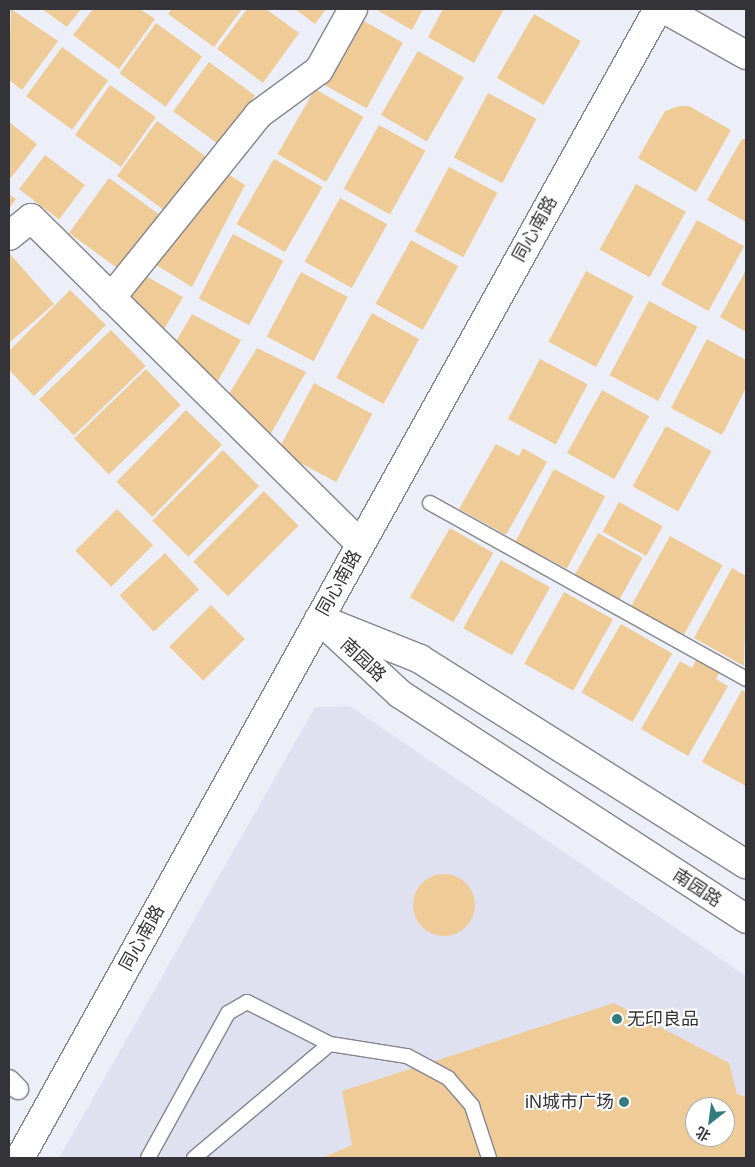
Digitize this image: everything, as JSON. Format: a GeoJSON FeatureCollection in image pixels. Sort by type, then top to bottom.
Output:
{"type":"FeatureCollection","features":[{"type":"Feature","properties":{"kind":"street"},"geometry":{"type":"LineString","coordinates":[[111,298],[259,114],[320,70],[353,9]]}},
{"type":"Feature","properties":{"kind":"street","name":"同心南路"},"geometry":{"type":"LineString","coordinates":[[20,1158],[658,9]]}},
{"type":"Feature","properties":{"kind":"street"},"geometry":{"type":"LineString","coordinates":[[664,9],[746,55]]}},
{"type":"Feature","properties":{"kind":"street"},"geometry":{"type":"LineString","coordinates":[[9,236],[31,218],[360,544]]}},
{"type":"Feature","properties":{"kind":"street","name":"南园路"},"geometry":{"type":"LineString","coordinates":[[319,619],[420,659],[746,864]]}},
{"type":"Feature","properties":{"kind":"street","name":"南园路"},"geometry":{"type":"LineString","coordinates":[[319,619],[400,694],[746,919]]}},
{"type":"Feature","properties":{"kind":"lane"},"geometry":{"type":"LineString","coordinates":[[430,503],[746,679]]}},
{"type":"Feature","properties":{"kind":"lane"},"geometry":{"type":"LineString","coordinates":[[148,1158],[236,1005],[258,1004],[330,1044],[407,1056],[448,1078],[472,1106],[489,1158]]}},
{"type":"Feature","properties":{"kind":"lane"},"geometry":{"type":"LineString","coordinates":[[194,1158],[330,1044]]}},
{"type":"Feature","properties":{"kind":"shaded area","name":"iN城市广场"},"geometry":{"type":"Polygon","coordinates":[[[350,706],[746,976],[746,1158],[59,1158],[315,707],[350,706]]]}},
{"type":"Feature","properties":{"kind":"building"},"geometry":{"type":"Polygon","coordinates":[[[11,9],[58,41],[22,90],[9,80],[11,9]]]}},
{"type":"Feature","properties":{"kind":"building"},"geometry":{"type":"Polygon","coordinates":[[[42,9],[81,9],[67,27],[42,9]]]}},
{"type":"Feature","properties":{"kind":"building"},"geometry":{"type":"Polygon","coordinates":[[[93,9],[140,9],[155,19],[119,69],[73,35],[93,9]]]}},
{"type":"Feature","properties":{"kind":"building"},"geometry":{"type":"Polygon","coordinates":[[[172,9],[242,9],[214,47],[168,14],[172,9]]]}},
{"type":"Feature","properties":{"kind":"building"},"geometry":{"type":"Polygon","coordinates":[[[247,9],[266,9],[299,33],[263,83],[217,49],[247,9]]]}},
{"type":"Feature","properties":{"kind":"building"},"geometry":{"type":"Polygon","coordinates":[[[295,9],[326,9],[315,24],[295,9]]]}},
{"type":"Feature","properties":{"kind":"building"},"geometry":{"type":"Polygon","coordinates":[[[375,9],[423,9],[412,30],[375,9]]]}},
{"type":"Feature","properties":{"kind":"building"},"geometry":{"type":"Polygon","coordinates":[[[443,9],[504,9],[474,63],[428,37],[443,9]]]}},
{"type":"Feature","properties":{"kind":"building"},"geometry":{"type":"Polygon","coordinates":[[[534,14],[581,41],[544,105],[497,78],[534,14]]]}},
{"type":"Feature","properties":{"kind":"building"},"geometry":{"type":"Polygon","coordinates":[[[353,15],[403,43],[366,108],[317,81],[353,15]]]}},
{"type":"Feature","properties":{"kind":"building"},"geometry":{"type":"Polygon","coordinates":[[[156,23],[202,57],[166,107],[120,73],[156,23]]]}},
{"type":"Feature","properties":{"kind":"building"},"geometry":{"type":"Polygon","coordinates":[[[62,47],[108,81],[72,130],[26,96],[62,47]]]}},
{"type":"Feature","properties":{"kind":"building"},"geometry":{"type":"Polygon","coordinates":[[[418,51],[464,77],[427,142],[381,115],[418,51]]]}},
{"type":"Feature","properties":{"kind":"building"},"geometry":{"type":"Polygon","coordinates":[[[209,62],[255,96],[219,145],[173,111],[209,62]]]}},
{"type":"Feature","properties":{"kind":"building"},"geometry":{"type":"Polygon","coordinates":[[[110,85],[156,117],[121,167],[75,135],[110,85]]]}},
{"type":"Feature","properties":{"kind":"building"},"geometry":{"type":"Polygon","coordinates":[[[315,89],[363,117],[326,182],[278,154],[315,89]]]}},
{"type":"Feature","properties":{"kind":"building"},"geometry":{"type":"Polygon","coordinates":[[[488,93],[537,119],[502,183],[454,157],[488,93]]]}},
{"type":"Feature","properties":{"kind":"building"},"geometry":{"type":"Polygon","coordinates":[[[679,106],[689,106],[731,130],[696,192],[638,158],[665,111],[679,106]]]}},
{"type":"Feature","properties":{"kind":"building"},"geometry":{"type":"Polygon","coordinates":[[[157,121],[208,158],[168,213],[117,176],[157,121]]]}},
{"type":"Feature","properties":{"kind":"building"},"geometry":{"type":"Polygon","coordinates":[[[9,122],[37,144],[11,178],[9,177],[9,122]]]}},
{"type":"Feature","properties":{"kind":"building"},"geometry":{"type":"Polygon","coordinates":[[[379,125],[425,151],[390,215],[344,189],[379,125]]]}},
{"type":"Feature","properties":{"kind":"building"},"geometry":{"type":"Polygon","coordinates":[[[742,139],[746,139],[746,222],[707,200],[742,139]]]}},
{"type":"Feature","properties":{"kind":"building"},"geometry":{"type":"Polygon","coordinates":[[[45,155],[85,185],[59,219],[19,189],[45,155]]]}},
{"type":"Feature","properties":{"kind":"building"},"geometry":{"type":"Polygon","coordinates":[[[274,159],[322,187],[285,252],[236,224],[274,159]]]}},
{"type":"Feature","properties":{"kind":"building"},"geometry":{"type":"Polygon","coordinates":[[[449,167],[498,193],[463,257],[415,231],[449,167]]]}},
{"type":"Feature","properties":{"kind":"building"},"geometry":{"type":"Polygon","coordinates":[[[223,171],[245,185],[192,287],[148,260],[223,171]]]}},
{"type":"Feature","properties":{"kind":"building"},"geometry":{"type":"Polygon","coordinates":[[[109,178],[160,215],[120,270],[69,233],[109,178]]]}},
{"type":"Feature","properties":{"kind":"building"},"geometry":{"type":"Polygon","coordinates":[[[636,184],[686,212],[649,277],[600,250],[636,184]]]}},
{"type":"Feature","properties":{"kind":"building"},"geometry":{"type":"Polygon","coordinates":[[[9,194],[16,199],[9,209],[9,194]]]}},
{"type":"Feature","properties":{"kind":"building"},"geometry":{"type":"Polygon","coordinates":[[[340,198],[387,224],[352,288],[305,262],[340,198]]]}},
{"type":"Feature","properties":{"kind":"building"},"geometry":{"type":"Polygon","coordinates":[[[697,220],[744,246],[708,311],[661,285],[697,220]]]}},
{"type":"Feature","properties":{"kind":"building"},"geometry":{"type":"Polygon","coordinates":[[[233,234],[283,261],[249,325],[199,298],[233,234]]]}},
{"type":"Feature","properties":{"kind":"building"},"geometry":{"type":"Polygon","coordinates":[[[411,240],[458,266],[423,330],[376,304],[411,240]]]}},
{"type":"Feature","properties":{"kind":"building"},"geometry":{"type":"Polygon","coordinates":[[[9,253],[54,304],[9,343],[9,253]]]}},
{"type":"Feature","properties":{"kind":"building"},"geometry":{"type":"Polygon","coordinates":[[[746,270],[746,332],[720,317],[746,270]]]}},
{"type":"Feature","properties":{"kind":"building"},"geometry":{"type":"Polygon","coordinates":[[[586,271],[634,296],[596,367],[548,342],[586,271]]]}},
{"type":"Feature","properties":{"kind":"building"},"geometry":{"type":"Polygon","coordinates":[[[301,272],[348,297],[314,361],[267,336],[301,272]]]}},
{"type":"Feature","properties":{"kind":"building"},"geometry":{"type":"Polygon","coordinates":[[[144,275],[183,297],[160,336],[123,305],[144,275]]]}},
{"type":"Feature","properties":{"kind":"building"},"geometry":{"type":"Polygon","coordinates":[[[70,290],[106,325],[34,396],[9,370],[9,351],[70,290]]]}},
{"type":"Feature","properties":{"kind":"building"},"geometry":{"type":"Polygon","coordinates":[[[649,301],[698,327],[658,401],[610,375],[649,301]]]}},
{"type":"Feature","properties":{"kind":"building"},"geometry":{"type":"Polygon","coordinates":[[[372,313],[419,339],[383,404],[336,378],[372,313]]]}},
{"type":"Feature","properties":{"kind":"building"},"geometry":{"type":"Polygon","coordinates":[[[192,314],[241,340],[215,386],[172,348],[192,314]]]}},
{"type":"Feature","properties":{"kind":"building"},"geometry":{"type":"Polygon","coordinates":[[[111,330],[146,366],[74,435],[39,399],[111,330]]]}},
{"type":"Feature","properties":{"kind":"building"},"geometry":{"type":"Polygon","coordinates":[[[707,339],[746,360],[746,388],[722,435],[671,408],[707,339]]]}},
{"type":"Feature","properties":{"kind":"building"},"geometry":{"type":"Polygon","coordinates":[[[257,348],[306,372],[270,435],[224,402],[257,348]]]}},
{"type":"Feature","properties":{"kind":"building"},"geometry":{"type":"Polygon","coordinates":[[[540,359],[588,384],[556,444],[508,419],[540,359]]]}},
{"type":"Feature","properties":{"kind":"building"},"geometry":{"type":"Polygon","coordinates":[[[146,369],[181,405],[109,474],[74,438],[146,369]]]}},
{"type":"Feature","properties":{"kind":"building"},"geometry":{"type":"Polygon","coordinates":[[[314,383],[372,414],[336,482],[278,451],[314,383]]]}},
{"type":"Feature","properties":{"kind":"building"},"geometry":{"type":"Polygon","coordinates":[[[602,390],[649,416],[614,479],[567,453],[602,390]]]}},
{"type":"Feature","properties":{"kind":"building"},"geometry":{"type":"Polygon","coordinates":[[[186,410],[222,445],[153,517],[117,482],[186,410]]]}},
{"type":"Feature","properties":{"kind":"building"},"geometry":{"type":"Polygon","coordinates":[[[666,426],[711,451],[678,512],[633,486],[666,426]]]}},
{"type":"Feature","properties":{"kind":"building"},"geometry":{"type":"Polygon","coordinates":[[[496,444],[519,456],[523,448],[547,462],[506,535],[459,509],[496,444]]]}},
{"type":"Feature","properties":{"kind":"building"},"geometry":{"type":"Polygon","coordinates":[[[223,450],[259,486],[188,557],[152,521],[223,450]]]}},
{"type":"Feature","properties":{"kind":"building"},"geometry":{"type":"Polygon","coordinates":[[[554,469],[605,496],[567,569],[516,541],[554,469]]]}},
{"type":"Feature","properties":{"kind":"building"},"geometry":{"type":"Polygon","coordinates":[[[264,491],[299,526],[228,596],[193,562],[264,491]]]}},
{"type":"Feature","properties":{"kind":"building"},"geometry":{"type":"Polygon","coordinates":[[[619,502],[663,526],[646,556],[603,532],[619,502]]]}},
{"type":"Feature","properties":{"kind":"building"},"geometry":{"type":"Polygon","coordinates":[[[117,509],[153,545],[111,587],[75,551],[117,509]]]}},
{"type":"Feature","properties":{"kind":"building"},"geometry":{"type":"Polygon","coordinates":[[[450,528],[493,553],[453,622],[410,597],[450,528]]]}},
{"type":"Feature","properties":{"kind":"building"},"geometry":{"type":"Polygon","coordinates":[[[598,533],[643,558],[619,600],[575,575],[598,533]]]}},
{"type":"Feature","properties":{"kind":"building"},"geometry":{"type":"Polygon","coordinates":[[[670,536],[722,565],[684,635],[631,606],[670,536]]]}},
{"type":"Feature","properties":{"kind":"building"},"geometry":{"type":"Polygon","coordinates":[[[165,553],[199,590],[154,632],[120,595],[165,553]]]}},
{"type":"Feature","properties":{"kind":"building"},"geometry":{"type":"Polygon","coordinates":[[[501,560],[550,587],[512,655],[463,628],[501,560]]]}},
{"type":"Feature","properties":{"kind":"building"},"geometry":{"type":"Polygon","coordinates":[[[732,568],[746,576],[744,666],[694,638],[732,568]]]}},
{"type":"Feature","properties":{"kind":"building"},"geometry":{"type":"Polygon","coordinates":[[[564,592],[613,619],[573,691],[524,664],[564,592]]]}},
{"type":"Feature","properties":{"kind":"building"},"geometry":{"type":"Polygon","coordinates":[[[211,605],[245,639],[203,681],[169,647],[211,605]]]}},
{"type":"Feature","properties":{"kind":"building"},"geometry":{"type":"Polygon","coordinates":[[[621,624],[672,654],[633,722],[582,692],[621,624]]]}},
{"type":"Feature","properties":{"kind":"building"},"geometry":{"type":"Polygon","coordinates":[[[696,660],[719,673],[716,679],[728,686],[688,756],[641,729],[680,661],[692,668],[696,660]]]}},
{"type":"Feature","properties":{"kind":"building"},"geometry":{"type":"Polygon","coordinates":[[[742,690],[746,693],[746,786],[702,762],[742,690]]]}},
{"type":"Feature","properties":{"kind":"building"},"geometry":{"type":"Polygon","coordinates":[[[444,874],[456,876],[466,883],[473,893],[475,905],[473,917],[466,927],[456,934],[444,936],[432,934],[422,927],[415,917],[413,905],[415,893],[422,883],[432,876],[444,874]]]}},
{"type":"Feature","properties":{"kind":"building"},"geometry":{"type":"Polygon","coordinates":[[[614,1003],[729,1063],[737,1094],[746,1097],[746,1158],[322,1158],[352,1145],[342,1091],[614,1003]]]}},
{"type":"Feature","properties":{"kind":"place","name":"无印良品"},"geometry":{"type":"Point","coordinates":[617,1019]}},
{"type":"Feature","properties":{"kind":"place","name":"iN城市广场"},"geometry":{"type":"Point","coordinates":[624,1102]}}]}
